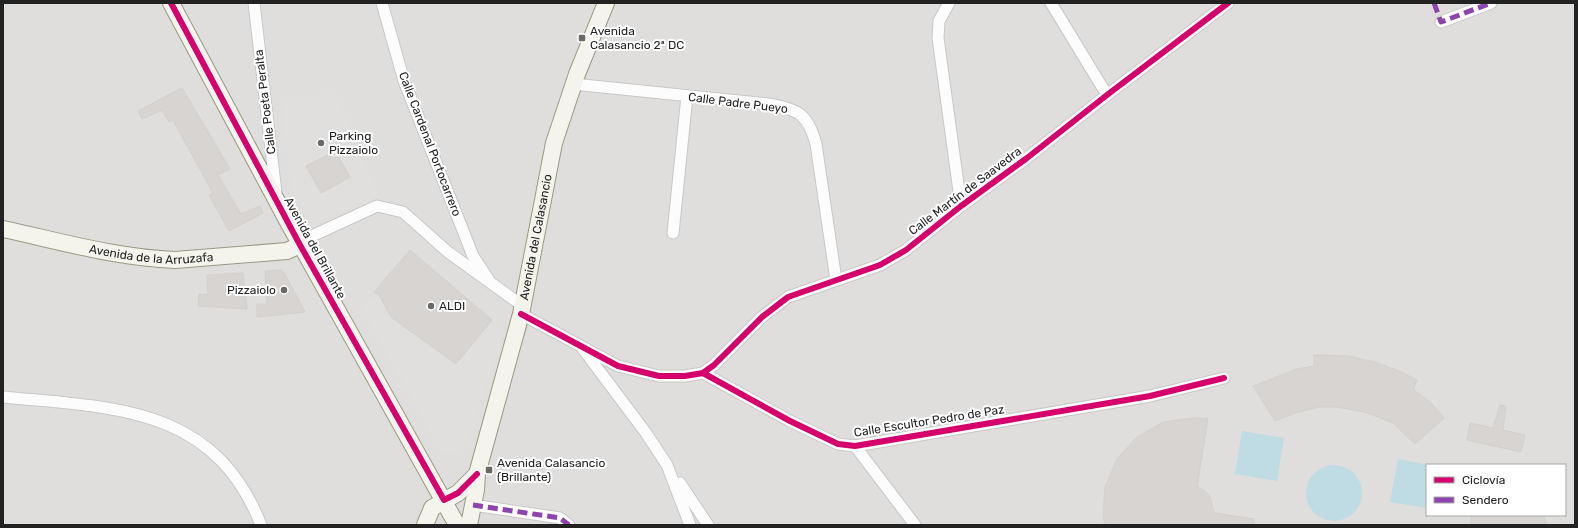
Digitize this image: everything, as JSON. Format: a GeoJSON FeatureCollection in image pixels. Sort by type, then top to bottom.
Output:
{"type":"FeatureCollection","features":[{"type":"Feature","properties":{"kind":"street","name":"Avenida del Brillante"},"geometry":{"type":"LineString","coordinates":[[171,3],[300,245],[457,525]]}},
{"type":"Feature","properties":{"kind":"street","name":"Calle Poeta Peralta"},"geometry":{"type":"LineString","coordinates":[[254,3],[277,202]]}},
{"type":"Feature","properties":{"kind":"street","name":"Calle Cardenal Portocarrero"},"geometry":{"type":"LineString","coordinates":[[382,3],[404,81],[473,256],[489,280]]}},
{"type":"Feature","properties":{"kind":"street","name":"Avenida del Calasancio"},"geometry":{"type":"LineString","coordinates":[[469,525],[476,490],[476,474],[522,310],[554,143],[574,84],[606,3]]}},
{"type":"Feature","properties":{"kind":"street"},"geometry":{"type":"LineString","coordinates":[[949,3],[939,21],[938,38],[961,206]]}},
{"type":"Feature","properties":{"kind":"street"},"geometry":{"type":"LineString","coordinates":[[1051,3],[1107,94]]}},
{"type":"Feature","properties":{"kind":"street","name":"Calle Martín de Saavedra"},"geometry":{"type":"LineString","coordinates":[[703,373],[714,365],[774,306],[799,293],[880,265],[906,250],[961,206],[1027,158],[1107,94],[1228,3]]}},
{"type":"Feature","properties":{"kind":"street"},"geometry":{"type":"LineString","coordinates":[[1441,22],[1491,3]]}},
{"type":"Feature","properties":{"kind":"street","name":"Calle Padre Pueyo"},"geometry":{"type":"LineString","coordinates":[[574,84],[789,108],[798,112],[807,121],[812,130],[816,144],[836,280]]}},
{"type":"Feature","properties":{"kind":"street"},"geometry":{"type":"LineString","coordinates":[[673,233],[687,96]]}},
{"type":"Feature","properties":{"kind":"street","name":"Calle Cardenal Portocarrero"},"geometry":{"type":"LineString","coordinates":[[300,245],[314,235],[378,206],[403,212],[448,252],[489,280],[522,310]]}},
{"type":"Feature","properties":{"kind":"street","name":"Avenida de la Arruzafa"},"geometry":{"type":"LineString","coordinates":[[3,229],[124,254],[175,260],[287,251],[300,245]]}},
{"type":"Feature","properties":{"kind":"street"},"geometry":{"type":"LineString","coordinates":[[522,310],[582,347],[618,366],[639,373],[659,376],[685,376],[703,373]]}},
{"type":"Feature","properties":{"kind":"street"},"geometry":{"type":"LineString","coordinates":[[582,347],[646,433],[708,525]]}},
{"type":"Feature","properties":{"kind":"street","name":"Calle Escultor Pedro de Paz"},"geometry":{"type":"LineString","coordinates":[[703,373],[790,421],[838,444],[855,446],[1150,396],[1224,378]]}},
{"type":"Feature","properties":{"kind":"street"},"geometry":{"type":"LineString","coordinates":[[3,397],[114,408],[152,418],[183,432],[222,461],[239,481],[253,504],[262,525]]}},
{"type":"Feature","properties":{"kind":"street"},"geometry":{"type":"LineString","coordinates":[[855,446],[915,525]]}},
{"type":"Feature","properties":{"kind":"street"},"geometry":{"type":"LineString","coordinates":[[667,465],[690,525]]}},
{"type":"Feature","properties":{"kind":"street","name":"Avenida del Calasancio"},"geometry":{"type":"LineString","coordinates":[[425,525],[432,508],[458,492],[476,474]]}},
{"type":"Feature","properties":{"kind":"street"},"geometry":{"type":"LineString","coordinates":[[473,505],[560,518],[569,525]]}},
{"type":"Feature","properties":{"kind":"shaded area"},"geometry":{"type":"Polygon","coordinates":[[[3,3],[1575,3],[1575,525],[3,525],[3,3]]]}},
{"type":"Feature","properties":{"kind":"shaded area","name":"Parking Pizzaiolo"},"geometry":{"type":"Polygon","coordinates":[[[336,94],[378,196],[313,225],[291,188],[282,98],[336,94]]]}},
{"type":"Feature","properties":{"kind":"shaded area"},"geometry":{"type":"Polygon","coordinates":[[[379,295],[391,317],[456,364],[489,325],[504,336],[462,455],[441,451],[361,306],[379,295]]]}},
{"type":"Feature","properties":{"kind":"water"},"geometry":{"type":"Polygon","coordinates":[[[1242,431],[1284,438],[1277,481],[1235,474],[1242,431]]]}},
{"type":"Feature","properties":{"kind":"water"},"geometry":{"type":"Polygon","coordinates":[[[1398,459],[1426,464],[1426,508],[1390,502],[1398,459]]]}},
{"type":"Feature","properties":{"kind":"water"},"geometry":{"type":"Polygon","coordinates":[[[1334,465],[1345,467],[1354,473],[1360,482],[1362,493],[1360,504],[1354,513],[1345,519],[1334,521],[1323,519],[1314,513],[1308,504],[1306,493],[1308,482],[1314,473],[1323,467],[1334,465]]]}},
{"type":"Feature","properties":{"kind":"building"},"geometry":{"type":"Polygon","coordinates":[[[182,88],[230,169],[218,175],[241,214],[260,206],[263,213],[229,231],[209,195],[213,193],[173,120],[169,122],[162,110],[142,119],[138,111],[182,88]]]}},
{"type":"Feature","properties":{"kind":"building"},"geometry":{"type":"Polygon","coordinates":[[[330,154],[333,159],[338,156],[350,177],[321,193],[306,166],[330,154]]]}},
{"type":"Feature","properties":{"kind":"building","name":"ALDI"},"geometry":{"type":"Polygon","coordinates":[[[410,250],[492,320],[456,364],[391,317],[379,295],[374,292],[410,250]]]}},
{"type":"Feature","properties":{"kind":"building"},"geometry":{"type":"Polygon","coordinates":[[[281,270],[285,274],[305,312],[257,317],[257,304],[267,304],[265,271],[281,270]]]}},
{"type":"Feature","properties":{"kind":"building"},"geometry":{"type":"Polygon","coordinates":[[[243,273],[247,309],[198,306],[199,294],[208,295],[207,275],[243,273]]]}},
{"type":"Feature","properties":{"kind":"building"},"geometry":{"type":"Polygon","coordinates":[[[1314,355],[1348,356],[1375,362],[1399,371],[1417,380],[1413,389],[1432,404],[1444,418],[1415,444],[1393,423],[1365,412],[1336,407],[1319,407],[1295,413],[1275,421],[1253,386],[1297,369],[1314,366],[1314,355]]]}},
{"type":"Feature","properties":{"kind":"building"},"geometry":{"type":"Polygon","coordinates":[[[1500,405],[1506,406],[1503,430],[1525,435],[1521,452],[1467,440],[1470,423],[1493,428],[1500,405]]]}},
{"type":"Feature","properties":{"kind":"building"},"geometry":{"type":"Polygon","coordinates":[[[1193,418],[1208,418],[1197,487],[1205,491],[1210,497],[1214,513],[1254,519],[1254,525],[1105,525],[1103,516],[1105,487],[1117,459],[1137,437],[1163,422],[1193,418]]]}},
{"type":"Feature","properties":{"kind":"building"},"geometry":{"type":"Polygon","coordinates":[[[1472,516],[1543,516],[1547,525],[1470,525],[1472,516]]]}},
{"type":"Feature","properties":{"kind":"marked path"},"geometry":{"type":"LineString","coordinates":[[1434,3],[1441,22],[1491,3]]}},
{"type":"Feature","properties":{"kind":"marked path"},"geometry":{"type":"LineString","coordinates":[[473,505],[560,518],[569,525]]}},
{"type":"Feature","properties":{"kind":"cycle path"},"geometry":{"type":"LineString","coordinates":[[171,3],[300,245],[444,500],[458,493],[477,474]]}},
{"type":"Feature","properties":{"kind":"cycle path"},"geometry":{"type":"LineString","coordinates":[[703,373],[714,365],[762,317],[788,297],[880,265],[906,250],[961,206],[1027,158],[1228,3]]}},
{"type":"Feature","properties":{"kind":"cycle path"},"geometry":{"type":"LineString","coordinates":[[521,314],[618,366],[659,376],[685,376],[703,373],[790,421],[838,444],[855,446],[1150,396],[1224,378]]}},
{"type":"Feature","properties":{"kind":"place","name":"Avenida Calasancio 2ª DC"},"geometry":{"type":"Point","coordinates":[582,38]}},
{"type":"Feature","properties":{"kind":"place","name":"Parking Pizzaiolo"},"geometry":{"type":"Point","coordinates":[321,143]}},
{"type":"Feature","properties":{"kind":"place","name":"Pizzaiolo"},"geometry":{"type":"Point","coordinates":[284,290]}},
{"type":"Feature","properties":{"kind":"place","name":"ALDI"},"geometry":{"type":"Point","coordinates":[431,306]}},
{"type":"Feature","properties":{"kind":"place","name":"Avenida Calasancio (Brillante)"},"geometry":{"type":"Point","coordinates":[489,470]}}]}
